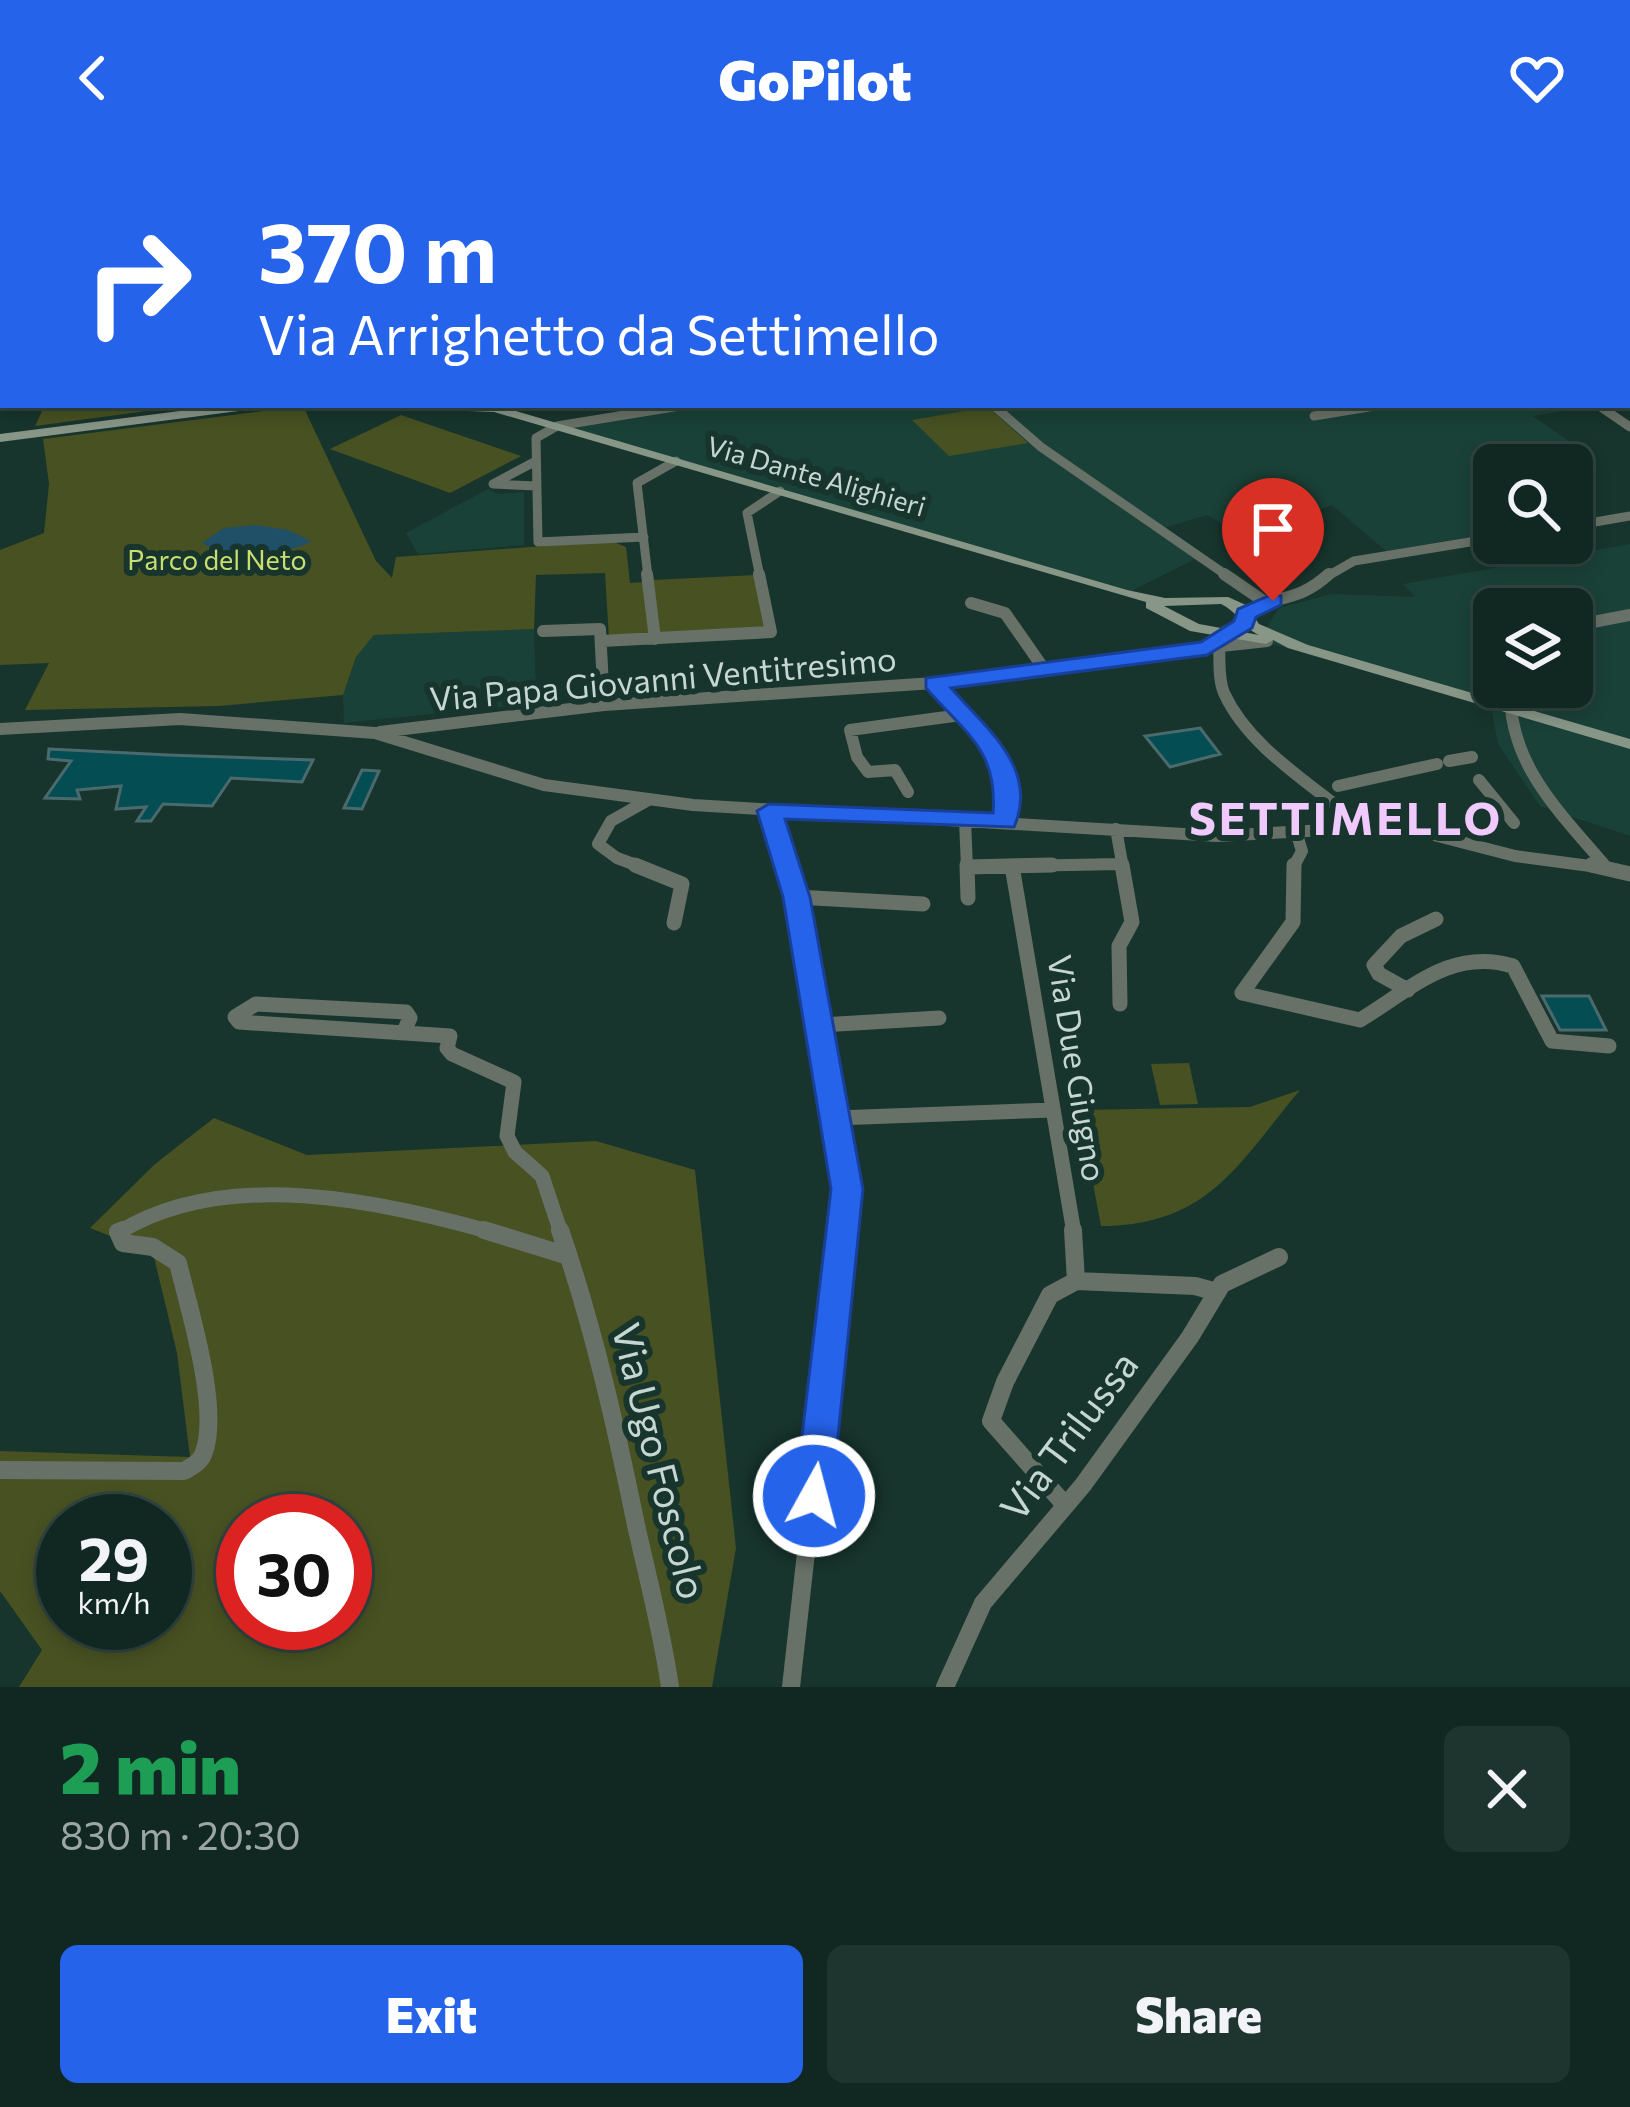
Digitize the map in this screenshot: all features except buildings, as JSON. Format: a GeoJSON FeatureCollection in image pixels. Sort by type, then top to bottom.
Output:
{"type":"FeatureCollection","features":[{"type":"Feature","properties":{"kind":"main road"},"geometry":{"type":"LineString","coordinates":[[178,413],[203,408]]}},
{"type":"Feature","properties":{"kind":"main road"},"geometry":{"type":"LineString","coordinates":[[0,439],[226,408]]}},
{"type":"Feature","properties":{"kind":"main road","name":"Via Dante Alighieri"},"geometry":{"type":"LineString","coordinates":[[491,408],[1125,594],[1155,601],[1223,600],[1302,647]]}},
{"type":"Feature","properties":{"kind":"main road","name":"Via Dante Alighieri"},"geometry":{"type":"LineString","coordinates":[[1125,594],[1217,642],[1270,640],[1473,698]]}},
{"type":"Feature","properties":{"kind":"main road"},"geometry":{"type":"LineString","coordinates":[[1188,623],[1180,608],[1191,600]]}},
{"type":"Feature","properties":{"kind":"main road"},"geometry":{"type":"LineString","coordinates":[[1217,642],[1246,616]]}},
{"type":"Feature","properties":{"kind":"main road","name":"Via Dante Alighieri"},"geometry":{"type":"LineString","coordinates":[[1508,708],[1630,744]]}},
{"type":"Feature","properties":{"kind":"street"},"geometry":{"type":"LineString","coordinates":[[644,537],[539,542],[536,438],[557,426],[668,408]]}},
{"type":"Feature","properties":{"kind":"street"},"geometry":{"type":"LineString","coordinates":[[997,408],[1056,458],[1222,568],[1265,602]]}},
{"type":"Feature","properties":{"kind":"street"},"geometry":{"type":"LineString","coordinates":[[1315,416],[1363,408]]}},
{"type":"Feature","properties":{"kind":"street"},"geometry":{"type":"LineString","coordinates":[[1602,408],[1630,427]]}},
{"type":"Feature","properties":{"kind":"street"},"geometry":{"type":"LineString","coordinates":[[536,461],[494,484],[536,486]]}},
{"type":"Feature","properties":{"kind":"street"},"geometry":{"type":"LineString","coordinates":[[655,639],[637,483],[676,461]]}},
{"type":"Feature","properties":{"kind":"street"},"geometry":{"type":"LineString","coordinates":[[602,641],[771,632],[747,513],[780,491]]}},
{"type":"Feature","properties":{"kind":"street"},"geometry":{"type":"LineString","coordinates":[[1593,523],[1630,517]]}},
{"type":"Feature","properties":{"kind":"street"},"geometry":{"type":"LineString","coordinates":[[1246,616],[1265,602],[1306,594],[1329,574],[1354,562],[1473,542]]}},
{"type":"Feature","properties":{"kind":"street"},"geometry":{"type":"LineString","coordinates":[[971,603],[1005,613],[1044,669]]}},
{"type":"Feature","properties":{"kind":"street"},"geometry":{"type":"LineString","coordinates":[[1593,622],[1630,615]]}},
{"type":"Feature","properties":{"kind":"street"},"geometry":{"type":"LineString","coordinates":[[1170,653],[1196,643],[1200,634],[1188,623]]}},
{"type":"Feature","properties":{"kind":"street"},"geometry":{"type":"LineString","coordinates":[[542,632],[599,628],[604,705]]}},
{"type":"Feature","properties":{"kind":"street"},"geometry":{"type":"LineString","coordinates":[[1217,642],[1222,690],[1263,746],[1329,788],[1361,826]]}},
{"type":"Feature","properties":{"kind":"street","name":"Via Papa Giovanni Ventitresimo"},"geometry":{"type":"LineString","coordinates":[[375,733],[604,705],[934,683],[1170,653],[1217,642]]}},
{"type":"Feature","properties":{"kind":"street"},"geometry":{"type":"LineString","coordinates":[[934,683],[1002,761],[1008,779],[1005,821]]}},
{"type":"Feature","properties":{"kind":"street"},"geometry":{"type":"LineString","coordinates":[[1508,708],[1514,749],[1607,868]]}},
{"type":"Feature","properties":{"kind":"street"},"geometry":{"type":"LineString","coordinates":[[908,793],[896,770],[868,772],[857,757],[850,730],[961,715]]}},
{"type":"Feature","properties":{"kind":"street"},"geometry":{"type":"LineString","coordinates":[[0,729],[179,719],[375,733],[544,784],[650,799],[769,811],[1116,829],[1297,835],[1399,826],[1515,856],[1630,874]]}},
{"type":"Feature","properties":{"kind":"street"},"geometry":{"type":"LineString","coordinates":[[1329,788],[1472,757]]}},
{"type":"Feature","properties":{"kind":"street"},"geometry":{"type":"LineString","coordinates":[[1480,777],[1514,824]]}},
{"type":"Feature","properties":{"kind":"street"},"geometry":{"type":"LineString","coordinates":[[650,799],[610,819],[598,844],[630,866],[664,873],[682,884],[674,923]]}},
{"type":"Feature","properties":{"kind":"street"},"geometry":{"type":"LineString","coordinates":[[769,811],[796,897],[847,1189],[791,1687]]}},
{"type":"Feature","properties":{"kind":"street"},"geometry":{"type":"LineString","coordinates":[[965,820],[968,898]]}},
{"type":"Feature","properties":{"kind":"street"},"geometry":{"type":"LineString","coordinates":[[1116,829],[1132,922],[1119,946],[1120,1004]]}},
{"type":"Feature","properties":{"kind":"street"},"geometry":{"type":"LineString","coordinates":[[1297,835],[1302,851],[1293,867],[1294,922],[1242,992],[1360,1020],[1466,958],[1495,958],[1514,966],[1552,1041],[1609,1046]]}},
{"type":"Feature","properties":{"kind":"street"},"geometry":{"type":"LineString","coordinates":[[968,867],[1121,864]]}},
{"type":"Feature","properties":{"kind":"street","name":"Via Due Giugno"},"geometry":{"type":"LineString","coordinates":[[1012,866],[1074,1233],[1076,1281]]}},
{"type":"Feature","properties":{"kind":"street"},"geometry":{"type":"LineString","coordinates":[[796,897],[923,904]]}},
{"type":"Feature","properties":{"kind":"street"},"geometry":{"type":"LineString","coordinates":[[1408,990],[1379,974],[1374,964],[1401,936],[1436,919]]}},
{"type":"Feature","properties":{"kind":"street"},"geometry":{"type":"LineString","coordinates":[[256,1004],[406,1012],[410,1018],[405,1030],[239,1022],[235,1017],[256,1004]]}},
{"type":"Feature","properties":{"kind":"street"},"geometry":{"type":"LineString","coordinates":[[821,1024],[940,1018]]}},
{"type":"Feature","properties":{"kind":"street","name":"Via Ugo Foscolo"},"geometry":{"type":"LineString","coordinates":[[405,1030],[446,1034],[452,1054],[514,1082],[507,1136],[515,1152],[542,1176],[607,1376],[626,1484],[659,1606],[670,1687]]}},
{"type":"Feature","properties":{"kind":"street"},"geometry":{"type":"LineString","coordinates":[[836,1118],[1053,1110]]}},
{"type":"Feature","properties":{"kind":"street"},"geometry":{"type":"LineString","coordinates":[[0,1470],[184,1471],[196,1465],[206,1449],[196,1341],[178,1263],[153,1246],[123,1243],[118,1232],[140,1216],[200,1199],[341,1202],[500,1232],[565,1255]]}},
{"type":"Feature","properties":{"kind":"street","name":"Via Trilussa"},"geometry":{"type":"LineString","coordinates":[[945,1687],[983,1603],[1065,1505],[1190,1337],[1216,1292],[1244,1271],[1279,1257]]}},
{"type":"Feature","properties":{"kind":"street"},"geometry":{"type":"LineString","coordinates":[[1065,1505],[991,1421],[1005,1382],[1051,1295],[1076,1281],[1195,1286],[1216,1292]]}},
{"type":"Feature","properties":{"kind":"shaded area"},"geometry":{"type":"Polygon","coordinates":[[[670,408],[1582,408],[1533,416],[1573,444],[1473,444],[1473,536],[1386,551],[1332,505],[1246,537],[1207,515],[1157,530],[1195,559],[1125,594],[557,426],[670,408]]]}},
{"type":"Feature","properties":{"kind":"shaded area"},"geometry":{"type":"Polygon","coordinates":[[[488,489],[498,494],[524,492],[524,545],[418,554],[406,533],[488,489]]]}},
{"type":"Feature","properties":{"kind":"shaded area"},"geometry":{"type":"Polygon","coordinates":[[[1630,544],[1630,836],[1540,806],[1498,744],[1491,708],[1593,708],[1593,588],[1473,588],[1473,702],[1258,640],[1279,608],[1332,594],[1416,597],[1403,584],[1516,564],[1593,564],[1593,551],[1630,544]]]}},
{"type":"Feature","properties":{"kind":"shaded area"},"geometry":{"type":"Polygon","coordinates":[[[534,629],[536,693],[529,694],[530,704],[344,723],[343,695],[356,657],[374,635],[534,629]]]}},
{"type":"Feature","properties":{"kind":"green space"},"geometry":{"type":"Polygon","coordinates":[[[44,408],[170,408],[35,426],[44,408]]]}},
{"type":"Feature","properties":{"kind":"green space","name":"Parco del Neto"},"geometry":{"type":"Polygon","coordinates":[[[304,408],[376,561],[392,578],[396,557],[611,541],[626,547],[630,583],[645,582],[650,637],[609,639],[605,573],[536,575],[534,629],[374,635],[356,657],[343,695],[218,706],[25,710],[49,663],[0,665],[0,550],[44,533],[49,484],[43,439],[304,408]]]}},
{"type":"Feature","properties":{"kind":"green space"},"geometry":{"type":"Polygon","coordinates":[[[989,408],[1028,443],[949,456],[912,420],[989,408]]]}},
{"type":"Feature","properties":{"kind":"green space"},"geometry":{"type":"Polygon","coordinates":[[[401,415],[521,456],[450,493],[330,449],[401,415]]]}},
{"type":"Feature","properties":{"kind":"green space"},"geometry":{"type":"Polygon","coordinates":[[[756,575],[767,628],[659,635],[652,580],[756,575]]]}},
{"type":"Feature","properties":{"kind":"green space"},"geometry":{"type":"Polygon","coordinates":[[[1189,1063],[1198,1104],[1160,1105],[1151,1064],[1189,1063]]]}},
{"type":"Feature","properties":{"kind":"green space"},"geometry":{"type":"Polygon","coordinates":[[[1300,1090],[1238,1166],[1195,1202],[1138,1223],[1101,1226],[1079,1110],[1250,1107],[1300,1090]]]}},
{"type":"Feature","properties":{"kind":"green space"},"geometry":{"type":"Polygon","coordinates":[[[214,1118],[307,1155],[596,1141],[695,1170],[736,1548],[712,1687],[19,1687],[42,1650],[192,1650],[192,1494],[36,1494],[36,1642],[0,1591],[0,1451],[190,1457],[177,1353],[153,1253],[90,1228],[155,1164],[214,1118]]]}},
{"type":"Feature","properties":{"kind":"water"},"geometry":{"type":"Polygon","coordinates":[[[256,525],[288,530],[311,541],[288,550],[257,553],[225,551],[202,543],[224,528],[256,525]]]}},
{"type":"Feature","properties":{"kind":"district","name":"SETTIMELLO"},"geometry":{"type":"Point","coordinates":[1346,819]}},
{"type":"Feature","properties":{"kind":"route"},"geometry":{"type":"LineString","coordinates":[[814,1496],[847,1189],[796,897],[769,811],[1005,821],[1009,798],[1002,761],[934,683],[1207,648],[1219,644],[1226,631],[1244,624],[1246,613],[1273,601]]}}]}
